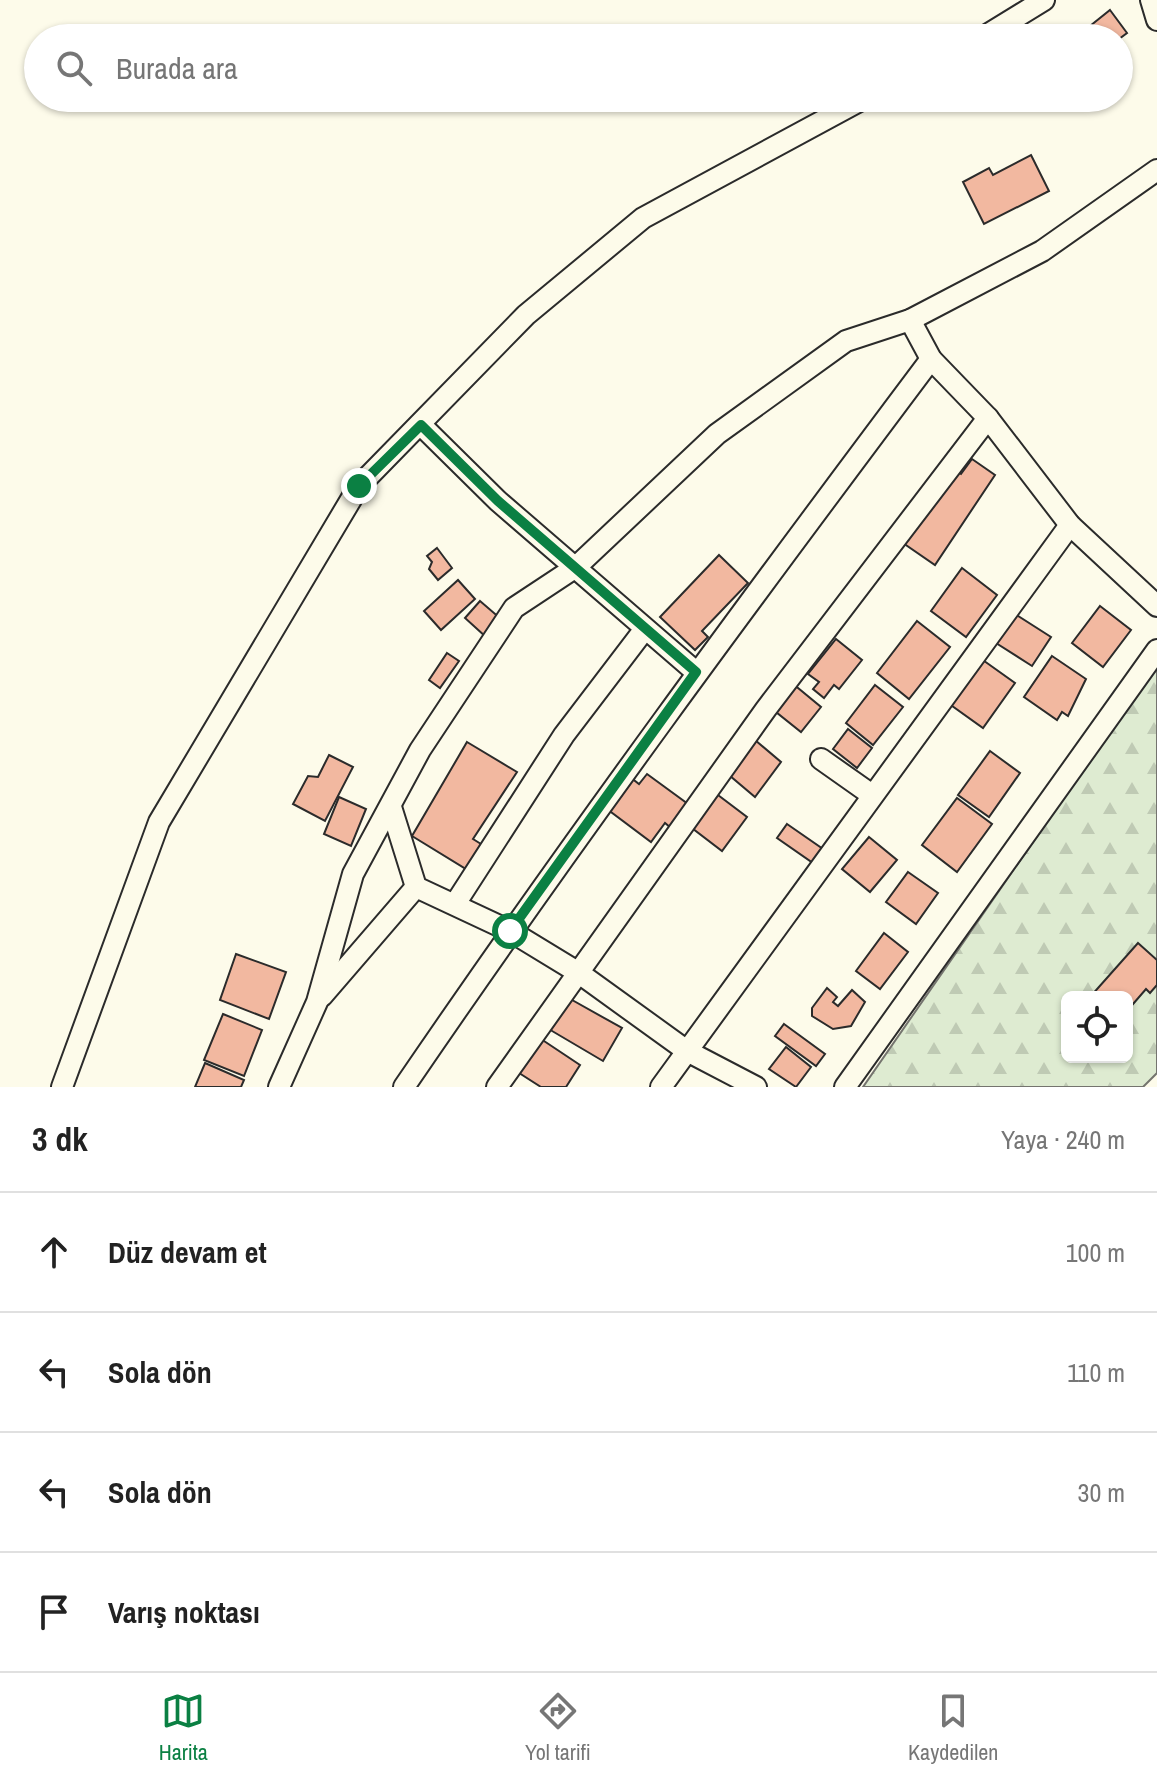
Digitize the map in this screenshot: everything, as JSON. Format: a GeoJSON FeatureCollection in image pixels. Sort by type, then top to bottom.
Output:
{"type":"FeatureCollection","features":[{"type":"Feature","properties":{"kind":"street"},"geometry":{"type":"LineString","coordinates":[[1005,24],[1044,0]]}},
{"type":"Feature","properties":{"kind":"street"},"geometry":{"type":"LineString","coordinates":[[1151,0],[1157,20]]}},
{"type":"Feature","properties":{"kind":"street"},"geometry":{"type":"LineString","coordinates":[[62,1087],[159,822],[359,486],[526,315],[643,218],[839,112]]}},
{"type":"Feature","properties":{"kind":"street"},"geometry":{"type":"LineString","coordinates":[[279,1087],[317,1002],[353,874],[420,750],[514,608],[576,567],[717,434],[846,341],[910,320],[1042,251],[1157,170]]}},
{"type":"Feature","properties":{"kind":"street"},"geometry":{"type":"LineString","coordinates":[[910,320],[931,359],[988,418],[1070,525],[1157,606]]}},
{"type":"Feature","properties":{"kind":"street"},"geometry":{"type":"LineString","coordinates":[[404,1087],[510,931],[696,672],[931,359]]}},
{"type":"Feature","properties":{"kind":"street"},"geometry":{"type":"LineString","coordinates":[[497,1087],[766,709],[988,418]]}},
{"type":"Feature","properties":{"kind":"street"},"geometry":{"type":"LineString","coordinates":[[421,425],[498,501],[696,672]]}},
{"type":"Feature","properties":{"kind":"street"},"geometry":{"type":"LineString","coordinates":[[661,1087],[1070,525]]}},
{"type":"Feature","properties":{"kind":"street"},"geometry":{"type":"LineString","coordinates":[[455,904],[564,735],[644,630]]}},
{"type":"Feature","properties":{"kind":"street"},"geometry":{"type":"LineString","coordinates":[[845,1087],[1157,650]]}},
{"type":"Feature","properties":{"kind":"street"},"geometry":{"type":"LineString","coordinates":[[821,759],[872,795]]}},
{"type":"Feature","properties":{"kind":"street"},"geometry":{"type":"LineString","coordinates":[[391,807],[416,887],[510,931],[579,973],[687,1051],[756,1087]]}},
{"type":"Feature","properties":{"kind":"street"},"geometry":{"type":"LineString","coordinates":[[317,1002],[416,887]]}},
{"type":"Feature","properties":{"kind":"green space"},"geometry":{"type":"Polygon","coordinates":[[[1157,663],[1157,1073],[1143,1087],[863,1087],[1157,663]]]}},
{"type":"Feature","properties":{"kind":"building"},"geometry":{"type":"Polygon","coordinates":[[[1110,10],[1120,24],[1092,24],[1110,10]]]}},
{"type":"Feature","properties":{"kind":"building"},"geometry":{"type":"Polygon","coordinates":[[[1031,155],[1049,191],[984,224],[963,182],[989,168],[993,175],[1031,155]]]}},
{"type":"Feature","properties":{"kind":"building"},"geometry":{"type":"Polygon","coordinates":[[[972,459],[995,475],[935,565],[903,543],[953,469],[961,474],[972,459]]]}},
{"type":"Feature","properties":{"kind":"building"},"geometry":{"type":"Polygon","coordinates":[[[437,548],[452,568],[438,580],[429,569],[432,562],[427,556],[437,548]]]}},
{"type":"Feature","properties":{"kind":"building"},"geometry":{"type":"Polygon","coordinates":[[[719,555],[748,583],[702,631],[708,637],[695,650],[660,617],[719,555]]]}},
{"type":"Feature","properties":{"kind":"building"},"geometry":{"type":"Polygon","coordinates":[[[962,568],[997,595],[966,637],[931,611],[962,568]]]}},
{"type":"Feature","properties":{"kind":"building"},"geometry":{"type":"Polygon","coordinates":[[[458,580],[475,599],[441,630],[424,611],[458,580]]]}},
{"type":"Feature","properties":{"kind":"building"},"geometry":{"type":"Polygon","coordinates":[[[480,601],[501,619],[486,637],[465,618],[480,601]]]}},
{"type":"Feature","properties":{"kind":"building"},"geometry":{"type":"Polygon","coordinates":[[[1100,606],[1131,630],[1103,667],[1072,643],[1100,606]]]}},
{"type":"Feature","properties":{"kind":"building"},"geometry":{"type":"Polygon","coordinates":[[[1015,614],[1051,637],[1032,666],[996,643],[1015,614]]]}},
{"type":"Feature","properties":{"kind":"building"},"geometry":{"type":"Polygon","coordinates":[[[917,621],[950,647],[909,699],[877,673],[917,621]]]}},
{"type":"Feature","properties":{"kind":"building"},"geometry":{"type":"Polygon","coordinates":[[[836,639],[862,660],[839,689],[834,685],[824,698],[813,689],[819,682],[808,674],[836,639]]]}},
{"type":"Feature","properties":{"kind":"building"},"geometry":{"type":"Polygon","coordinates":[[[447,653],[459,661],[440,688],[429,680],[447,653]]]}},
{"type":"Feature","properties":{"kind":"building"},"geometry":{"type":"Polygon","coordinates":[[[1052,656],[1086,679],[1068,716],[1062,712],[1057,720],[1024,697],[1052,656]]]}},
{"type":"Feature","properties":{"kind":"building"},"geometry":{"type":"Polygon","coordinates":[[[980,658],[1015,683],[983,728],[948,703],[980,658]]]}},
{"type":"Feature","properties":{"kind":"building"},"geometry":{"type":"Polygon","coordinates":[[[792,683],[821,707],[801,732],[771,708],[792,683]]]}},
{"type":"Feature","properties":{"kind":"building"},"geometry":{"type":"Polygon","coordinates":[[[875,685],[903,707],[873,745],[846,723],[875,685]]]}},
{"type":"Feature","properties":{"kind":"building"},"geometry":{"type":"Polygon","coordinates":[[[848,729],[872,748],[857,768],[833,749],[848,729]]]}},
{"type":"Feature","properties":{"kind":"building"},"geometry":{"type":"Polygon","coordinates":[[[755,740],[781,762],[755,797],[729,775],[755,740]]]}},
{"type":"Feature","properties":{"kind":"building"},"geometry":{"type":"Polygon","coordinates":[[[467,742],[517,772],[473,839],[481,844],[466,869],[412,836],[467,742]]]}},
{"type":"Feature","properties":{"kind":"building"},"geometry":{"type":"Polygon","coordinates":[[[990,751],[1020,773],[989,817],[958,795],[990,751]]]}},
{"type":"Feature","properties":{"kind":"building"},"geometry":{"type":"Polygon","coordinates":[[[329,755],[353,767],[325,821],[293,804],[308,776],[318,777],[329,755]]]}},
{"type":"Feature","properties":{"kind":"building"},"geometry":{"type":"Polygon","coordinates":[[[647,774],[688,804],[671,828],[665,823],[651,842],[607,809],[630,777],[639,784],[647,774]]]}},
{"type":"Feature","properties":{"kind":"building"},"geometry":{"type":"Polygon","coordinates":[[[714,792],[747,817],[722,851],[688,825],[714,792]]]}},
{"type":"Feature","properties":{"kind":"building"},"geometry":{"type":"Polygon","coordinates":[[[339,797],[366,809],[351,846],[324,834],[339,797]]]}},
{"type":"Feature","properties":{"kind":"building"},"geometry":{"type":"Polygon","coordinates":[[[957,798],[992,824],[957,872],[922,845],[957,798]]]}},
{"type":"Feature","properties":{"kind":"building"},"geometry":{"type":"Polygon","coordinates":[[[787,824],[823,849],[813,863],[777,838],[787,824]]]}},
{"type":"Feature","properties":{"kind":"building"},"geometry":{"type":"Polygon","coordinates":[[[869,837],[897,860],[870,892],[842,869],[869,837]]]}},
{"type":"Feature","properties":{"kind":"building"},"geometry":{"type":"Polygon","coordinates":[[[908,872],[938,893],[916,924],[886,902],[908,872]]]}},
{"type":"Feature","properties":{"kind":"building"},"geometry":{"type":"Polygon","coordinates":[[[884,933],[908,952],[880,989],[856,971],[884,933]]]}},
{"type":"Feature","properties":{"kind":"building"},"geometry":{"type":"Polygon","coordinates":[[[1138,943],[1157,960],[1157,985],[1150,993],[1146,989],[1133,1004],[1133,991],[1095,991],[1138,943]]]}},
{"type":"Feature","properties":{"kind":"building"},"geometry":{"type":"Polygon","coordinates":[[[236,954],[286,972],[269,1019],[220,1000],[236,954]]]}},
{"type":"Feature","properties":{"kind":"building"},"geometry":{"type":"Polygon","coordinates":[[[827,988],[837,997],[833,1002],[838,1006],[852,990],[865,1002],[851,1026],[833,1029],[812,1016],[812,1008],[827,988]]]}},
{"type":"Feature","properties":{"kind":"building"},"geometry":{"type":"Polygon","coordinates":[[[565,996],[622,1028],[603,1061],[547,1028],[565,996]]]}},
{"type":"Feature","properties":{"kind":"building"},"geometry":{"type":"Polygon","coordinates":[[[223,1014],[262,1030],[244,1076],[204,1060],[223,1014]]]}},
{"type":"Feature","properties":{"kind":"building"},"geometry":{"type":"Polygon","coordinates":[[[784,1024],[825,1054],[816,1066],[775,1036],[784,1024]]]}},
{"type":"Feature","properties":{"kind":"building"},"geometry":{"type":"Polygon","coordinates":[[[538,1037],[580,1065],[566,1087],[541,1087],[516,1071],[538,1037]]]}},
{"type":"Feature","properties":{"kind":"building"},"geometry":{"type":"Polygon","coordinates":[[[786,1047],[811,1067],[796,1087],[769,1069],[786,1047]]]}},
{"type":"Feature","properties":{"kind":"building"},"geometry":{"type":"Polygon","coordinates":[[[205,1063],[244,1080],[241,1087],[195,1087],[205,1063]]]}},
{"type":"Feature","properties":{"kind":"route"},"geometry":{"type":"LineString","coordinates":[[359,486],[421,425],[498,501],[696,672],[510,931]]}}]}
